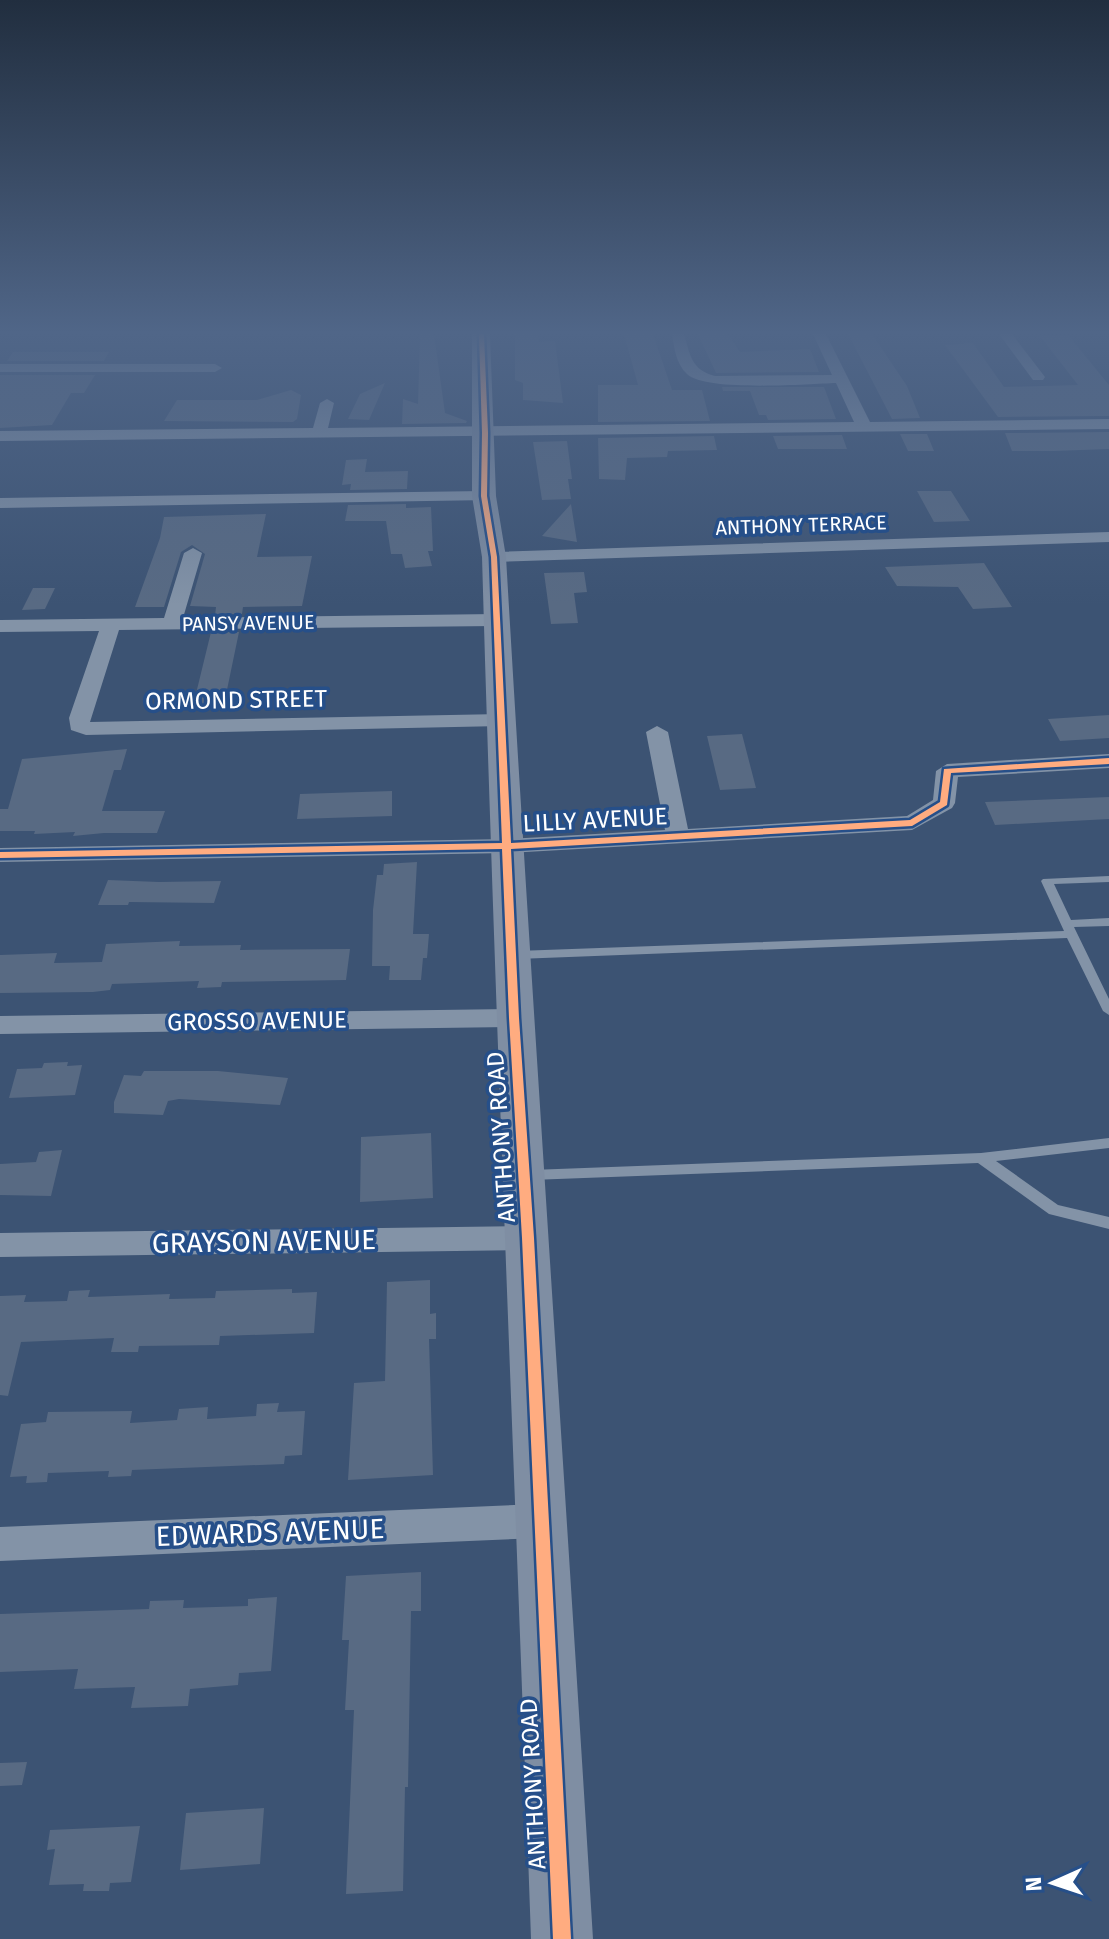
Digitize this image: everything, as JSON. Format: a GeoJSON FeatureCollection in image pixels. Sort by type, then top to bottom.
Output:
{"type":"FeatureCollection","features":[{"type":"Feature","properties":{"kind":"street"},"geometry":{"type":"LineString","coordinates":[[319,434],[321,424]]}},
{"type":"Feature","properties":{"kind":"street","name":"ANTHONY ROAD"},"geometry":{"type":"LineString","coordinates":[[485,424],[484,496],[494,557],[514,1018],[528,1238],[539,1521],[562,1939]]}},
{"type":"Feature","properties":{"kind":"street"},"geometry":{"type":"LineString","coordinates":[[0,436],[1049,424]]}},
{"type":"Feature","properties":{"kind":"street"},"geometry":{"type":"LineString","coordinates":[[0,503],[484,496]]}},
{"type":"Feature","properties":{"kind":"street","name":"ANTHONY TERRACE"},"geometry":{"type":"LineString","coordinates":[[494,557],[1109,537]]}},
{"type":"Feature","properties":{"kind":"street"},"geometry":{"type":"LineString","coordinates":[[172,623],[193,553]]}},
{"type":"Feature","properties":{"kind":"street","name":"PANSY AVENUE"},"geometry":{"type":"LineString","coordinates":[[0,626],[496,620]]}},
{"type":"Feature","properties":{"kind":"street","name":"ORMOND STREET"},"geometry":{"type":"LineString","coordinates":[[111,624],[80,718],[79,725],[86,729],[502,720]]}},
{"type":"Feature","properties":{"kind":"street"},"geometry":{"type":"LineString","coordinates":[[657,732],[678,835]]}},
{"type":"Feature","properties":{"kind":"street","name":"LILLY AVENUE"},"geometry":{"type":"LineString","coordinates":[[0,855],[508,846],[912,823],[944,803],[947,771],[1109,761]]}},
{"type":"Feature","properties":{"kind":"street","name":"GROSSO AVENUE"},"geometry":{"type":"LineString","coordinates":[[0,1025],[514,1018]]}},
{"type":"Feature","properties":{"kind":"street","name":"GRAYSON AVENUE"},"geometry":{"type":"LineString","coordinates":[[0,1245],[528,1238]]}},
{"type":"Feature","properties":{"kind":"street","name":"EDWARDS AVENUE"},"geometry":{"type":"LineString","coordinates":[[0,1544],[539,1521]]}},
{"type":"Feature","properties":{"kind":"lane"},"geometry":{"type":"LineString","coordinates":[[1109,879],[1047,881],[1109,1011]]}},
{"type":"Feature","properties":{"kind":"lane"},"geometry":{"type":"LineString","coordinates":[[512,955],[1069,929],[1109,922]]}},
{"type":"Feature","properties":{"kind":"lane"},"geometry":{"type":"LineString","coordinates":[[524,1175],[981,1158],[1109,1143]]}},
{"type":"Feature","properties":{"kind":"lane"},"geometry":{"type":"LineString","coordinates":[[981,1158],[1054,1210],[1109,1223]]}},
{"type":"Feature","properties":{"kind":"building"},"geometry":{"type":"Polygon","coordinates":[[[0,424],[52,424],[52,425],[0,428],[0,424]]]}},
{"type":"Feature","properties":{"kind":"building"},"geometry":{"type":"Polygon","coordinates":[[[1109,432],[1109,449],[1054,451],[1012,451],[1005,433],[1109,432]]]}},
{"type":"Feature","properties":{"kind":"building"},"geometry":{"type":"Polygon","coordinates":[[[900,434],[927,434],[934,451],[908,451],[900,434]]]}},
{"type":"Feature","properties":{"kind":"building"},"geometry":{"type":"Polygon","coordinates":[[[842,435],[847,449],[778,449],[773,436],[842,435]]]}},
{"type":"Feature","properties":{"kind":"building"},"geometry":{"type":"Polygon","coordinates":[[[714,436],[717,450],[668,451],[667,457],[627,458],[625,480],[599,479],[598,438],[714,436]]]}},
{"type":"Feature","properties":{"kind":"building"},"geometry":{"type":"Polygon","coordinates":[[[567,441],[571,499],[542,500],[533,442],[567,441]]]}},
{"type":"Feature","properties":{"kind":"building"},"geometry":{"type":"Polygon","coordinates":[[[367,459],[365,472],[408,471],[407,489],[350,490],[351,484],[342,485],[346,460],[367,459]]]}},
{"type":"Feature","properties":{"kind":"building"},"geometry":{"type":"Polygon","coordinates":[[[917,491],[951,491],[970,521],[934,522],[917,491]]]}},
{"type":"Feature","properties":{"kind":"building"},"geometry":{"type":"Polygon","coordinates":[[[406,504],[406,508],[431,507],[433,551],[428,551],[432,566],[405,568],[402,554],[391,554],[386,521],[345,521],[348,505],[406,504]]]}},
{"type":"Feature","properties":{"kind":"building"},"geometry":{"type":"Polygon","coordinates":[[[571,504],[577,542],[542,536],[571,504]]]}},
{"type":"Feature","properties":{"kind":"building"},"geometry":{"type":"Polygon","coordinates":[[[266,514],[257,557],[312,556],[302,606],[243,607],[242,614],[215,615],[216,607],[190,606],[205,554],[192,545],[181,552],[164,607],[135,607],[160,538],[164,517],[266,514]]]}},
{"type":"Feature","properties":{"kind":"building"},"geometry":{"type":"Polygon","coordinates":[[[984,563],[1012,607],[973,609],[958,587],[897,586],[885,567],[984,563]]]}},
{"type":"Feature","properties":{"kind":"building"},"geometry":{"type":"Polygon","coordinates":[[[584,572],[587,592],[574,593],[578,623],[551,624],[544,573],[584,572]]]}},
{"type":"Feature","properties":{"kind":"building"},"geometry":{"type":"Polygon","coordinates":[[[33,588],[55,588],[45,609],[22,610],[33,588]]]}},
{"type":"Feature","properties":{"kind":"building"},"geometry":{"type":"Polygon","coordinates":[[[211,632],[239,632],[223,709],[192,710],[211,632]]]}},
{"type":"Feature","properties":{"kind":"building"},"geometry":{"type":"Polygon","coordinates":[[[1109,715],[1109,738],[1060,741],[1048,719],[1109,715]]]}},
{"type":"Feature","properties":{"kind":"building"},"geometry":{"type":"Polygon","coordinates":[[[742,734],[756,788],[720,790],[707,736],[742,734]]]}},
{"type":"Feature","properties":{"kind":"building"},"geometry":{"type":"Polygon","coordinates":[[[127,749],[121,770],[114,770],[102,811],[165,811],[157,833],[73,836],[75,832],[34,834],[35,831],[0,831],[0,809],[8,809],[22,759],[127,749]]]}},
{"type":"Feature","properties":{"kind":"building"},"geometry":{"type":"Polygon","coordinates":[[[392,791],[392,816],[297,819],[300,794],[392,791]]]}},
{"type":"Feature","properties":{"kind":"building"},"geometry":{"type":"Polygon","coordinates":[[[1109,797],[1109,819],[995,825],[985,802],[1109,797]]]}},
{"type":"Feature","properties":{"kind":"building"},"geometry":{"type":"Polygon","coordinates":[[[417,862],[413,934],[429,934],[427,958],[423,958],[421,980],[389,980],[390,966],[372,966],[377,875],[383,875],[384,864],[417,862]]]}},
{"type":"Feature","properties":{"kind":"building"},"geometry":{"type":"Polygon","coordinates":[[[108,880],[221,881],[214,903],[129,902],[128,905],[98,905],[108,880]]]}},
{"type":"Feature","properties":{"kind":"building"},"geometry":{"type":"Polygon","coordinates":[[[180,941],[179,946],[241,945],[240,950],[350,949],[346,980],[222,982],[221,987],[197,988],[199,981],[112,984],[110,990],[93,992],[0,993],[0,955],[57,953],[54,963],[102,962],[106,944],[180,941]]]}},
{"type":"Feature","properties":{"kind":"building"},"geometry":{"type":"Polygon","coordinates":[[[68,1062],[67,1066],[82,1065],[75,1095],[9,1098],[17,1069],[42,1068],[44,1063],[68,1062]]]}},
{"type":"Feature","properties":{"kind":"building"},"geometry":{"type":"Polygon","coordinates":[[[144,1071],[218,1071],[288,1078],[280,1105],[179,1099],[168,1101],[163,1115],[114,1113],[114,1102],[124,1075],[141,1076],[144,1071]]]}},
{"type":"Feature","properties":{"kind":"building"},"geometry":{"type":"Polygon","coordinates":[[[431,1133],[433,1198],[360,1202],[361,1137],[431,1133]]]}},
{"type":"Feature","properties":{"kind":"building"},"geometry":{"type":"Polygon","coordinates":[[[62,1150],[51,1196],[0,1195],[0,1164],[36,1162],[39,1152],[62,1150]]]}},
{"type":"Feature","properties":{"kind":"building"},"geometry":{"type":"Polygon","coordinates":[[[430,1280],[430,1314],[436,1313],[436,1339],[429,1339],[433,1475],[348,1480],[354,1383],[385,1381],[387,1282],[430,1280]]]}},
{"type":"Feature","properties":{"kind":"building"},"geometry":{"type":"Polygon","coordinates":[[[292,1289],[292,1293],[317,1292],[314,1333],[220,1336],[219,1345],[139,1346],[138,1352],[111,1352],[114,1338],[21,1342],[8,1396],[0,1395],[0,1296],[26,1295],[24,1302],[67,1301],[69,1291],[90,1290],[88,1297],[170,1294],[169,1299],[215,1298],[216,1291],[292,1289]]]}},
{"type":"Feature","properties":{"kind":"building"},"geometry":{"type":"Polygon","coordinates":[[[279,1403],[277,1412],[305,1411],[302,1455],[285,1456],[284,1464],[132,1470],[131,1476],[108,1477],[109,1471],[48,1473],[47,1482],[26,1483],[27,1476],[10,1477],[21,1424],[46,1422],[48,1412],[132,1411],[130,1423],[177,1420],[179,1409],[208,1407],[207,1419],[256,1416],[257,1404],[279,1403]]]}},
{"type":"Feature","properties":{"kind":"building"},"geometry":{"type":"Polygon","coordinates":[[[421,1572],[421,1611],[411,1611],[403,1891],[346,1894],[354,1710],[345,1710],[349,1640],[342,1640],[346,1576],[421,1572]]]}},
{"type":"Feature","properties":{"kind":"building"},"geometry":{"type":"Polygon","coordinates":[[[277,1597],[271,1671],[239,1673],[238,1685],[190,1689],[188,1706],[131,1708],[135,1687],[74,1689],[78,1669],[0,1672],[0,1614],[149,1609],[150,1601],[184,1600],[183,1608],[248,1606],[248,1599],[277,1597]]]}},
{"type":"Feature","properties":{"kind":"building"},"geometry":{"type":"Polygon","coordinates":[[[27,1762],[22,1785],[0,1786],[0,1763],[27,1762]]]}},
{"type":"Feature","properties":{"kind":"building"},"geometry":{"type":"Polygon","coordinates":[[[264,1808],[260,1864],[180,1870],[186,1813],[264,1808]]]}},
{"type":"Feature","properties":{"kind":"building"},"geometry":{"type":"Polygon","coordinates":[[[140,1826],[131,1882],[110,1883],[109,1891],[83,1891],[84,1884],[49,1885],[55,1849],[47,1850],[50,1830],[140,1826]]]}},
{"type":"Feature","properties":{"kind":"cycle path"},"geometry":{"type":"LineString","coordinates":[[485,424],[484,496],[494,557],[514,1018],[528,1238],[562,1939]]}},
{"type":"Feature","properties":{"kind":"cycle path"},"geometry":{"type":"LineString","coordinates":[[0,855],[508,846],[912,823],[944,803],[947,771],[1109,761]]}}]}
